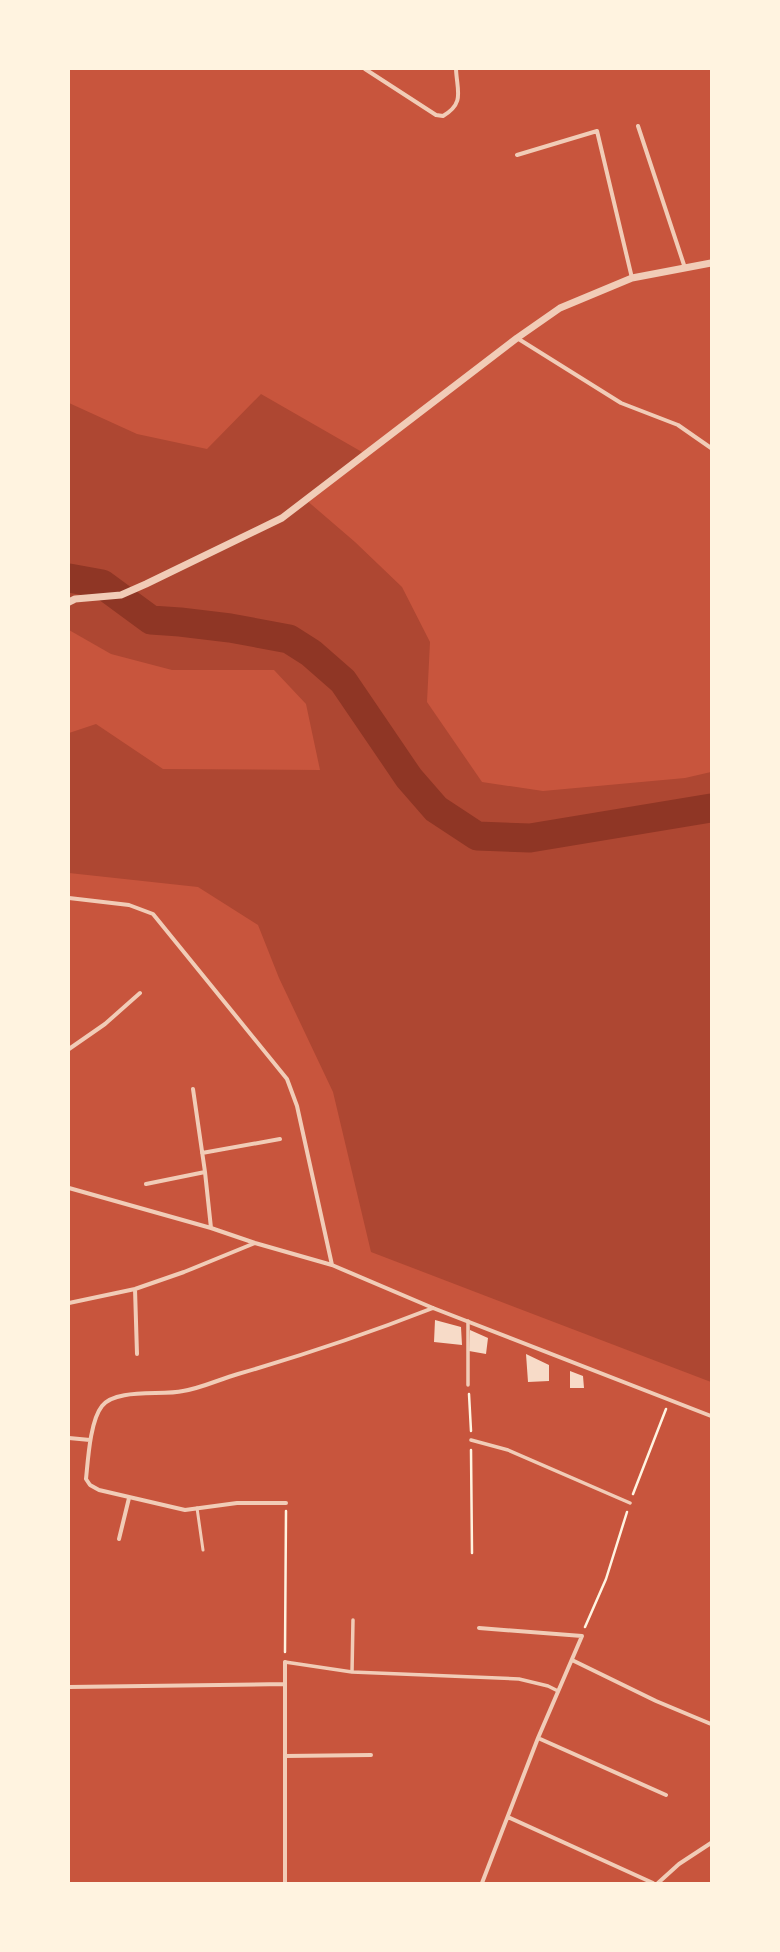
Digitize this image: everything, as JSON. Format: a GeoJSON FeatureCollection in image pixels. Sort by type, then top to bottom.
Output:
{"type":"FeatureCollection","features":[{"type":"Feature","properties":{"kind":"street"},"geometry":{"type":"LineString","coordinates":[[365,69],[436,115],[443,116],[457,105],[459,98],[456,69]]}},
{"type":"Feature","properties":{"kind":"street"},"geometry":{"type":"LineString","coordinates":[[638,126],[686,268]]}},
{"type":"Feature","properties":{"kind":"street"},"geometry":{"type":"LineString","coordinates":[[517,155],[597,130],[632,278]]}},
{"type":"Feature","properties":{"kind":"street"},"geometry":{"type":"LineString","coordinates":[[71,600],[121,595],[282,518],[517,338],[560,308],[632,278],[711,263]]}},
{"type":"Feature","properties":{"kind":"street"},"geometry":{"type":"LineString","coordinates":[[517,338],[621,403],[678,425],[711,448]]}},
{"type":"Feature","properties":{"kind":"street"},"geometry":{"type":"LineString","coordinates":[[69,898],[129,905],[153,914],[287,1079],[297,1106],[332,1265]]}},
{"type":"Feature","properties":{"kind":"street"},"geometry":{"type":"LineString","coordinates":[[69,1049],[105,1024],[140,993]]}},
{"type":"Feature","properties":{"kind":"street"},"geometry":{"type":"LineString","coordinates":[[193,1089],[205,1172],[211,1228]]}},
{"type":"Feature","properties":{"kind":"street"},"geometry":{"type":"LineString","coordinates":[[202,1153],[280,1139]]}},
{"type":"Feature","properties":{"kind":"street"},"geometry":{"type":"LineString","coordinates":[[146,1184],[205,1172]]}},
{"type":"Feature","properties":{"kind":"street"},"geometry":{"type":"LineString","coordinates":[[69,1188],[211,1228],[332,1265],[433,1308],[669,1401],[711,1416]]}},
{"type":"Feature","properties":{"kind":"street"},"geometry":{"type":"LineString","coordinates":[[69,1303],[135,1289],[184,1272],[256,1243]]}},
{"type":"Feature","properties":{"kind":"street"},"geometry":{"type":"LineString","coordinates":[[135,1289],[137,1354]]}},
{"type":"Feature","properties":{"kind":"street"},"geometry":{"type":"LineString","coordinates":[[286,1503],[236,1503],[185,1510],[99,1490],[90,1485],[86,1479],[90,1440],[97,1414],[102,1405],[117,1396],[183,1391],[314,1352],[433,1308]]}},
{"type":"Feature","properties":{"kind":"street"},"geometry":{"type":"LineString","coordinates":[[468,1321],[468,1386]]}},
{"type":"Feature","properties":{"kind":"street"},"geometry":{"type":"LineString","coordinates":[[69,1438],[90,1440]]}},
{"type":"Feature","properties":{"kind":"street"},"geometry":{"type":"LineString","coordinates":[[471,1440],[508,1450],[630,1503]]}},
{"type":"Feature","properties":{"kind":"street"},"geometry":{"type":"LineString","coordinates":[[119,1538],[129,1498]]}},
{"type":"Feature","properties":{"kind":"street"},"geometry":{"type":"LineString","coordinates":[[352,1672],[353,1620]]}},
{"type":"Feature","properties":{"kind":"street"},"geometry":{"type":"LineString","coordinates":[[479,1628],[582,1636],[538,1738],[482,1883]]}},
{"type":"Feature","properties":{"kind":"street"},"geometry":{"type":"LineString","coordinates":[[572,1660],[656,1701],[711,1724]]}},
{"type":"Feature","properties":{"kind":"street"},"geometry":{"type":"LineString","coordinates":[[285,1883],[285,1662],[352,1672],[519,1679],[548,1686],[558,1691]]}},
{"type":"Feature","properties":{"kind":"street"},"geometry":{"type":"LineString","coordinates":[[69,1687],[285,1684]]}},
{"type":"Feature","properties":{"kind":"street"},"geometry":{"type":"LineString","coordinates":[[538,1738],[666,1795]]}},
{"type":"Feature","properties":{"kind":"street"},"geometry":{"type":"LineString","coordinates":[[285,1756],[371,1755]]}},
{"type":"Feature","properties":{"kind":"street"},"geometry":{"type":"LineString","coordinates":[[508,1817],[653,1883]]}},
{"type":"Feature","properties":{"kind":"street"},"geometry":{"type":"LineString","coordinates":[[658,1883],[679,1864],[711,1843]]}},
{"type":"Feature","properties":{"kind":"lane"},"geometry":{"type":"LineString","coordinates":[[197,1508],[203,1550]]}},
{"type":"Feature","properties":{"kind":"path"},"geometry":{"type":"LineString","coordinates":[[468,1386],[471,1440],[472,1553]]}},
{"type":"Feature","properties":{"kind":"path"},"geometry":{"type":"LineString","coordinates":[[582,1636],[606,1579],[610,1562],[630,1503],[669,1401]]}},
{"type":"Feature","properties":{"kind":"path"},"geometry":{"type":"LineString","coordinates":[[285,1662],[286,1503]]}},
{"type":"Feature","properties":{"kind":"shaded area"},"geometry":{"type":"Polygon","coordinates":[[[261,394],[362,452],[305,499],[355,542],[402,587],[430,642],[427,702],[482,782],[543,791],[685,778],[711,772],[711,1382],[371,1252],[333,1092],[279,978],[258,925],[198,887],[69,873],[69,733],[96,724],[163,769],[320,770],[306,704],[274,670],[172,670],[111,654],[69,630],[69,403],[137,434],[207,449],[261,394]]]}},
{"type":"Feature","properties":{"kind":"building"},"geometry":{"type":"Polygon","coordinates":[[[435,1320],[461,1327],[462,1345],[434,1342],[435,1320]]]}},
{"type":"Feature","properties":{"kind":"building"},"geometry":{"type":"Polygon","coordinates":[[[470,1330],[488,1338],[486,1354],[469,1351],[470,1330]]]}},
{"type":"Feature","properties":{"kind":"building"},"geometry":{"type":"Polygon","coordinates":[[[526,1354],[549,1365],[549,1381],[528,1382],[526,1354]]]}},
{"type":"Feature","properties":{"kind":"building"},"geometry":{"type":"Polygon","coordinates":[[[570,1371],[583,1376],[584,1388],[570,1388],[570,1371]]]}},
{"type":"Feature","properties":{"kind":"waterway"},"geometry":{"type":"LineString","coordinates":[[69,578],[102,584],[151,620],[230,628],[289,639],[311,653],[343,681],[409,778],[436,809],[477,836],[530,838],[711,808]]}}]}
